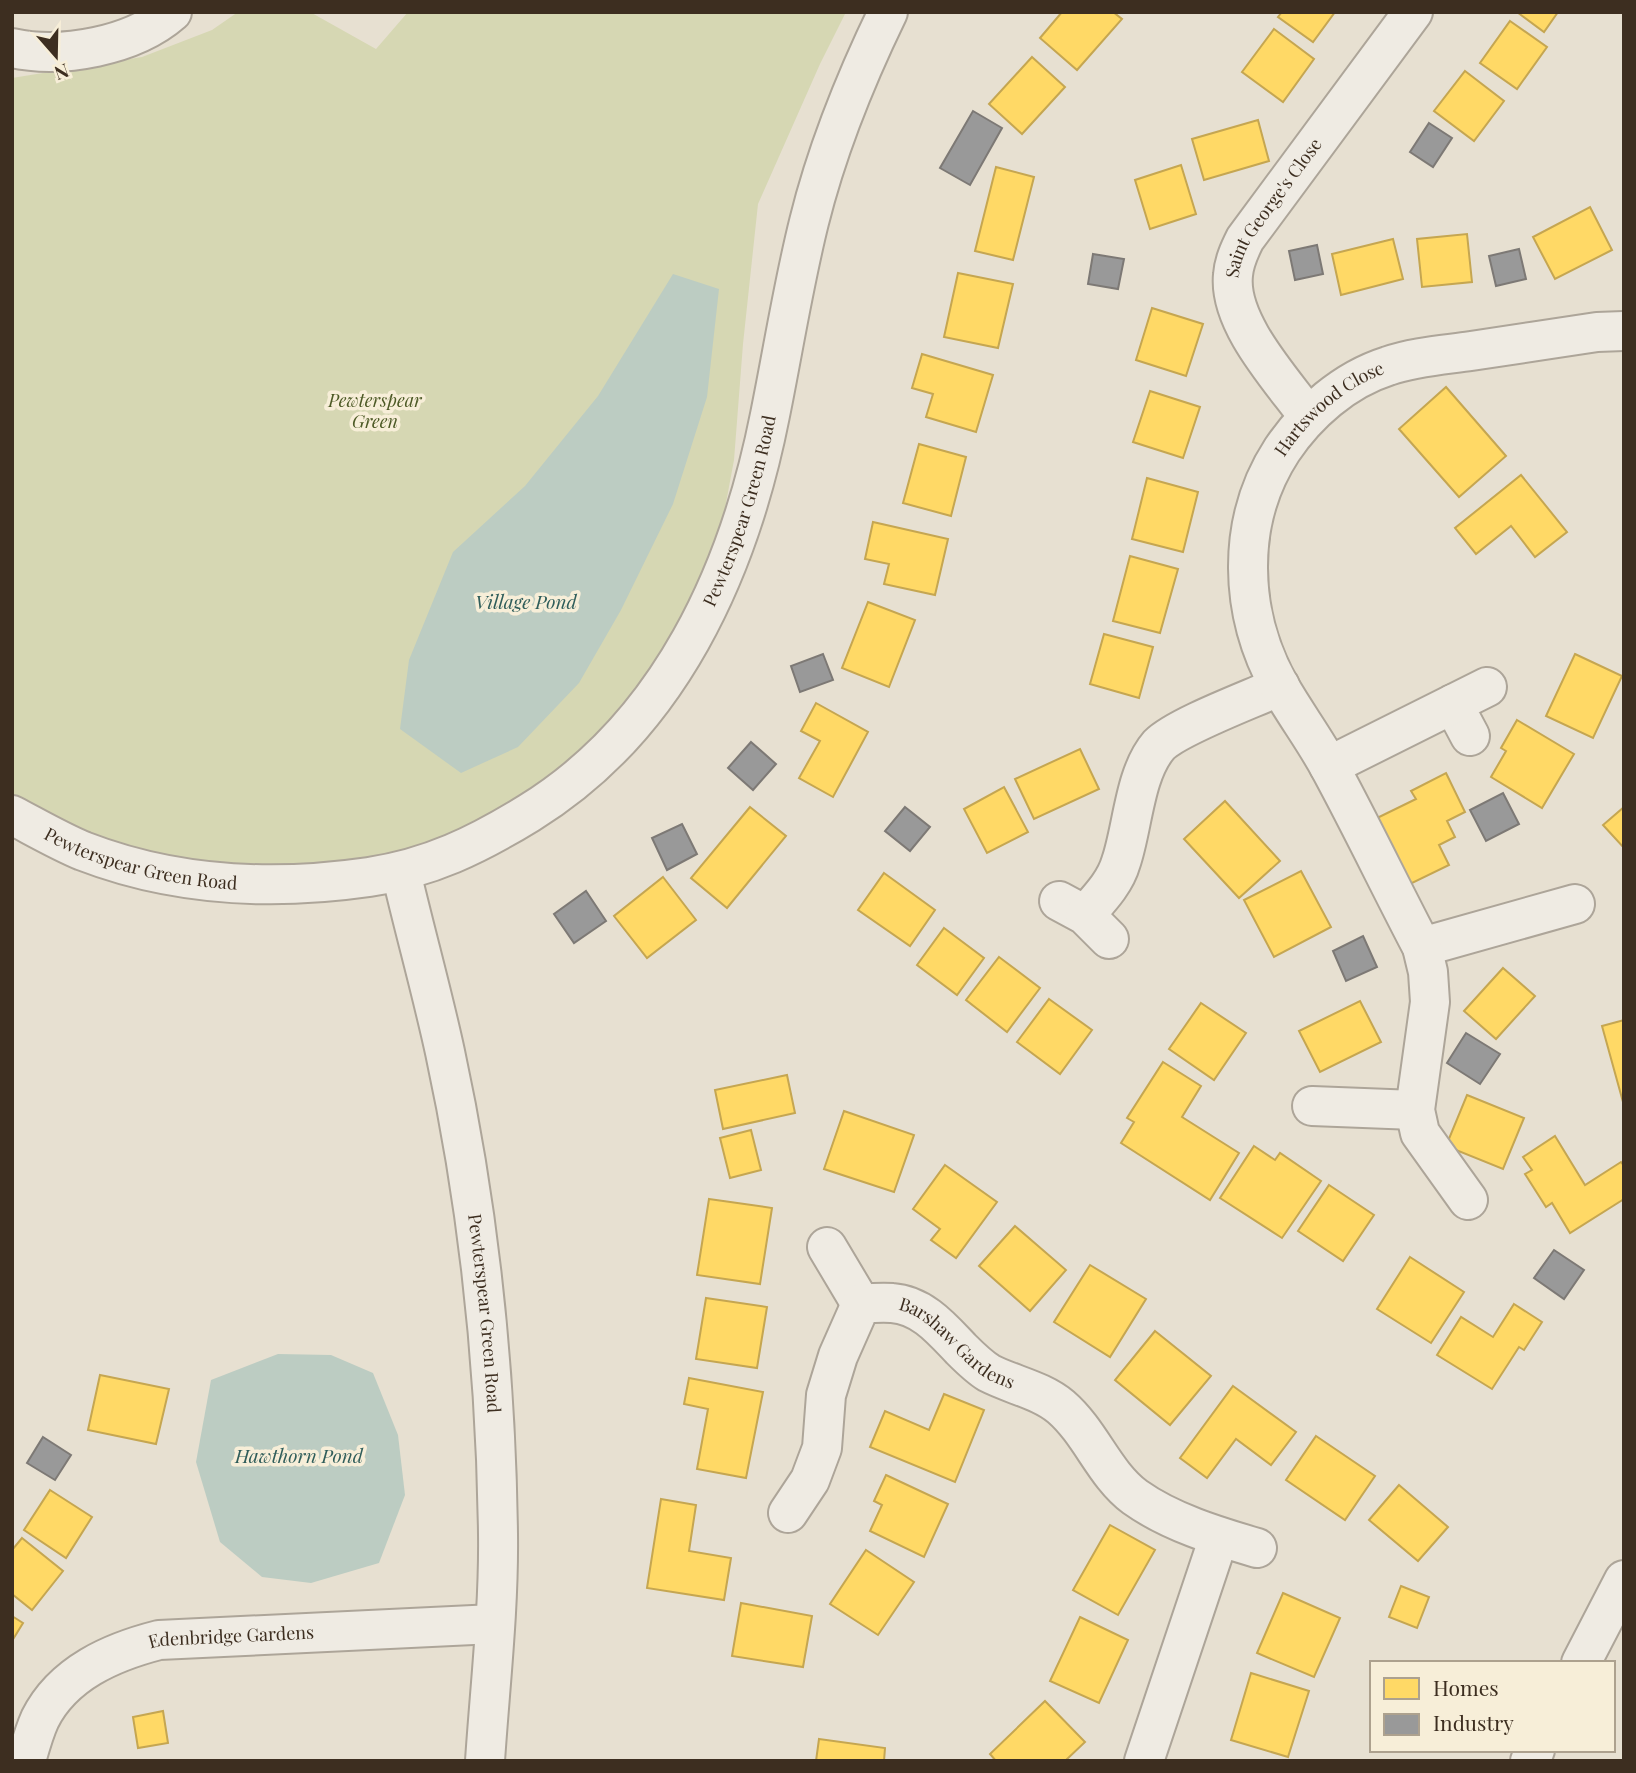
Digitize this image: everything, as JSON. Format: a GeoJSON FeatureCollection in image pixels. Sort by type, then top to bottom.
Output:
{"type":"FeatureCollection","features":[{"type":"Feature","properties":{"kind":"street"},"geometry":{"type":"LineString","coordinates":[[12,48],[58,52],[95,47],[130,36],[164,20],[172,12]]}},
{"type":"Feature","properties":{"kind":"street","name":"Pewterspear Green Road"},"geometry":{"type":"LineString","coordinates":[[12,815],[83,850],[161,875],[197,882],[278,886],[401,872],[440,860],[476,844],[547,802],[583,774],[622,737],[656,698],[688,648],[715,594],[735,541],[770,417],[809,222],[836,133],[863,63],[888,12]]}},
{"type":"Feature","properties":{"kind":"street","name":"Saint George's Close"},"geometry":{"type":"LineString","coordinates":[[1308,416],[1240,316],[1232,278],[1236,259],[1245,239],[1413,12]]}},
{"type":"Feature","properties":{"kind":"street","name":"Hartswood Close"},"geometry":{"type":"LineString","coordinates":[[1468,1200],[1420,1133],[1415,1110],[1430,1002],[1428,972],[1422,947],[1329,766],[1280,686],[1266,657],[1247,577],[1251,525],[1266,479],[1291,437],[1326,400],[1367,375],[1410,360],[1597,332],[1624,331]]}},
{"type":"Feature","properties":{"kind":"street"},"geometry":{"type":"LineString","coordinates":[[1084,919],[1111,884],[1121,864],[1142,781],[1149,760],[1160,744],[1176,733],[1280,686]]}},
{"type":"Feature","properties":{"kind":"street"},"geometry":{"type":"LineString","coordinates":[[1329,766],[1461,720],[1487,687]]}},
{"type":"Feature","properties":{"kind":"street","name":"Pewterspear Green Road"},"geometry":{"type":"LineString","coordinates":[[401,872],[445,1052],[473,1210],[490,1357],[498,1537],[485,1761]]}},
{"type":"Feature","properties":{"kind":"street"},"geometry":{"type":"LineString","coordinates":[[1422,947],[1575,903]]}},
{"type":"Feature","properties":{"kind":"street"},"geometry":{"type":"LineString","coordinates":[[1312,1106],[1415,1110]]}},
{"type":"Feature","properties":{"kind":"street"},"geometry":{"type":"LineString","coordinates":[[784,1515],[810,1480],[822,1448],[826,1395],[838,1356],[861,1304],[827,1247]]}},
{"type":"Feature","properties":{"kind":"street","name":"Barshaw Gardens"},"geometry":{"type":"LineString","coordinates":[[861,1304],[894,1303],[915,1308],[935,1322],[987,1372],[1040,1394],[1060,1406],[1078,1424],[1114,1475],[1133,1495],[1155,1510],[1219,1537],[1257,1548]]}},
{"type":"Feature","properties":{"kind":"street"},"geometry":{"type":"LineString","coordinates":[[1144,1761],[1219,1537]]}},
{"type":"Feature","properties":{"kind":"street"},"geometry":{"type":"LineString","coordinates":[[1582,1661],[1624,1580]]}},
{"type":"Feature","properties":{"kind":"street","name":"Edenbridge Gardens"},"geometry":{"type":"LineString","coordinates":[[26,1761],[40,1720],[56,1695],[78,1674],[132,1647],[159,1640],[494,1624]]}},
{"type":"Feature","properties":{"kind":"green space","name":"Pewterspear Green"},"geometry":{"type":"Polygon","coordinates":[[[238,12],[310,12],[376,49],[408,12],[846,12],[758,204],[734,460],[709,594],[639,707],[512,819],[264,892],[12,826],[12,78],[142,57],[212,30],[238,12]]]}},
{"type":"Feature","properties":{"kind":"water","name":"Village Pond"},"geometry":{"type":"Polygon","coordinates":[[[673,274],[719,289],[707,397],[673,504],[621,610],[579,683],[518,747],[461,773],[400,729],[409,660],[453,552],[525,486],[598,396],[673,274]]]}},
{"type":"Feature","properties":{"kind":"water","name":"Hawthorn Pond"},"geometry":{"type":"Polygon","coordinates":[[[278,1354],[331,1355],[373,1373],[398,1435],[405,1495],[379,1563],[311,1583],[262,1577],[220,1542],[196,1462],[211,1380],[278,1354]]]}},
{"type":"Feature","properties":{"kind":"building: Homes"},"geometry":{"type":"Polygon","coordinates":[[[1062,12],[1113,12],[1122,19],[1077,70],[1040,38],[1062,12]]]}},
{"type":"Feature","properties":{"kind":"building: Homes"},"geometry":{"type":"Polygon","coordinates":[[[1282,12],[1335,12],[1313,42],[1278,17],[1282,12]]]}},
{"type":"Feature","properties":{"kind":"building: Homes"},"geometry":{"type":"Polygon","coordinates":[[[1517,12],[1558,12],[1544,32],[1517,12]]]}},
{"type":"Feature","properties":{"kind":"building: Homes"},"geometry":{"type":"Polygon","coordinates":[[[1510,21],[1547,47],[1517,89],[1480,63],[1510,21]]]}},
{"type":"Feature","properties":{"kind":"building: Homes"},"geometry":{"type":"Polygon","coordinates":[[[1274,29],[1314,59],[1283,102],[1242,72],[1274,29]]]}},
{"type":"Feature","properties":{"kind":"building: Homes"},"geometry":{"type":"Polygon","coordinates":[[[1032,57],[1065,87],[1022,134],[989,104],[1032,57]]]}},
{"type":"Feature","properties":{"kind":"building: Homes"},"geometry":{"type":"Polygon","coordinates":[[[1465,71],[1504,101],[1474,141],[1434,111],[1465,71]]]}},
{"type":"Feature","properties":{"kind":"building: Homes"},"geometry":{"type":"Polygon","coordinates":[[[1258,120],[1269,161],[1204,180],[1192,139],[1258,120]]]}},
{"type":"Feature","properties":{"kind":"building: Homes"},"geometry":{"type":"Polygon","coordinates":[[[1181,165],[1196,214],[1150,229],[1135,180],[1181,165]]]}},
{"type":"Feature","properties":{"kind":"building: Homes"},"geometry":{"type":"Polygon","coordinates":[[[996,167],[1034,177],[1013,260],[975,251],[996,167]]]}},
{"type":"Feature","properties":{"kind":"building: Homes"},"geometry":{"type":"Polygon","coordinates":[[[1590,207],[1612,250],[1555,279],[1533,237],[1590,207]]]}},
{"type":"Feature","properties":{"kind":"building: Homes"},"geometry":{"type":"Polygon","coordinates":[[[1467,234],[1472,282],[1422,287],[1417,239],[1467,234]]]}},
{"type":"Feature","properties":{"kind":"building: Homes"},"geometry":{"type":"Polygon","coordinates":[[[1393,239],[1403,279],[1341,295],[1332,254],[1393,239]]]}},
{"type":"Feature","properties":{"kind":"building: Homes"},"geometry":{"type":"Polygon","coordinates":[[[958,273],[1013,284],[998,348],[944,337],[958,273]]]}},
{"type":"Feature","properties":{"kind":"building: Homes"},"geometry":{"type":"Polygon","coordinates":[[[1152,308],[1203,324],[1186,376],[1136,360],[1152,308]]]}},
{"type":"Feature","properties":{"kind":"building: Homes"},"geometry":{"type":"Polygon","coordinates":[[[922,354],[993,375],[976,432],[926,417],[933,394],[912,388],[922,354]]]}},
{"type":"Feature","properties":{"kind":"building: Homes"},"geometry":{"type":"Polygon","coordinates":[[[1446,387],[1506,456],[1459,497],[1399,429],[1446,387]]]}},
{"type":"Feature","properties":{"kind":"building: Homes"},"geometry":{"type":"Polygon","coordinates":[[[1150,391],[1200,407],[1183,458],[1133,442],[1150,391]]]}},
{"type":"Feature","properties":{"kind":"building: Homes"},"geometry":{"type":"Polygon","coordinates":[[[919,444],[966,457],[951,516],[903,503],[919,444]]]}},
{"type":"Feature","properties":{"kind":"building: Homes"},"geometry":{"type":"Polygon","coordinates":[[[1521,475],[1567,532],[1535,557],[1511,526],[1476,554],[1455,528],[1521,475]]]}},
{"type":"Feature","properties":{"kind":"building: Homes"},"geometry":{"type":"Polygon","coordinates":[[[1147,478],[1198,492],[1183,552],[1132,539],[1147,478]]]}},
{"type":"Feature","properties":{"kind":"building: Homes"},"geometry":{"type":"Polygon","coordinates":[[[873,522],[948,539],[935,595],[884,584],[889,564],[865,559],[873,522]]]}},
{"type":"Feature","properties":{"kind":"building: Homes"},"geometry":{"type":"Polygon","coordinates":[[[1130,556],[1178,569],[1160,633],[1113,621],[1130,556]]]}},
{"type":"Feature","properties":{"kind":"building: Homes"},"geometry":{"type":"Polygon","coordinates":[[[868,602],[915,620],[889,687],[842,668],[868,602]]]}},
{"type":"Feature","properties":{"kind":"building: Homes"},"geometry":{"type":"Polygon","coordinates":[[[1104,634],[1153,647],[1139,698],[1090,684],[1104,634]]]}},
{"type":"Feature","properties":{"kind":"building: Homes"},"geometry":{"type":"Polygon","coordinates":[[[1575,654],[1622,676],[1593,738],[1546,716],[1575,654]]]}},
{"type":"Feature","properties":{"kind":"building: Homes"},"geometry":{"type":"Polygon","coordinates":[[[816,703],[868,732],[833,797],[799,778],[820,741],[801,731],[816,703]]]}},
{"type":"Feature","properties":{"kind":"building: Homes"},"geometry":{"type":"Polygon","coordinates":[[[1517,720],[1574,754],[1542,808],[1491,777],[1506,751],[1501,748],[1517,720]]]}},
{"type":"Feature","properties":{"kind":"building: Homes"},"geometry":{"type":"Polygon","coordinates":[[[1080,749],[1099,789],[1034,819],[1015,779],[1080,749]]]}},
{"type":"Feature","properties":{"kind":"building: Homes"},"geometry":{"type":"Polygon","coordinates":[[[1446,773],[1465,812],[1447,821],[1455,837],[1439,845],[1449,865],[1408,885],[1375,819],[1416,799],[1411,791],[1446,773]]]}},
{"type":"Feature","properties":{"kind":"building: Homes"},"geometry":{"type":"Polygon","coordinates":[[[1004,787],[1028,832],[987,853],[964,809],[1004,787]]]}},
{"type":"Feature","properties":{"kind":"building: Homes"},"geometry":{"type":"Polygon","coordinates":[[[1225,801],[1280,861],[1239,898],[1184,839],[1225,801]]]}},
{"type":"Feature","properties":{"kind":"building: Homes"},"geometry":{"type":"Polygon","coordinates":[[[750,807],[786,836],[727,908],[691,878],[750,807]]]}},
{"type":"Feature","properties":{"kind":"building: Homes"},"geometry":{"type":"Polygon","coordinates":[[[1624,807],[1624,848],[1603,825],[1624,807]]]}},
{"type":"Feature","properties":{"kind":"building: Homes"},"geometry":{"type":"Polygon","coordinates":[[[1301,871],[1331,927],[1274,957],[1244,900],[1301,871]]]}},
{"type":"Feature","properties":{"kind":"building: Homes"},"geometry":{"type":"Polygon","coordinates":[[[884,873],[935,910],[910,946],[858,910],[884,873]]]}},
{"type":"Feature","properties":{"kind":"building: Homes"},"geometry":{"type":"Polygon","coordinates":[[[663,877],[696,920],[647,958],[614,916],[663,877]]]}},
{"type":"Feature","properties":{"kind":"building: Homes"},"geometry":{"type":"Polygon","coordinates":[[[944,928],[984,958],[957,995],[917,965],[944,928]]]}},
{"type":"Feature","properties":{"kind":"building: Homes"},"geometry":{"type":"Polygon","coordinates":[[[999,957],[1040,988],[1007,1032],[966,1000],[999,957]]]}},
{"type":"Feature","properties":{"kind":"building: Homes"},"geometry":{"type":"Polygon","coordinates":[[[1503,968],[1535,996],[1496,1039],[1464,1011],[1503,968]]]}},
{"type":"Feature","properties":{"kind":"building: Homes"},"geometry":{"type":"Polygon","coordinates":[[[1049,999],[1092,1030],[1060,1074],[1017,1042],[1049,999]]]}},
{"type":"Feature","properties":{"kind":"building: Homes"},"geometry":{"type":"Polygon","coordinates":[[[1360,1001],[1381,1042],[1320,1072],[1299,1031],[1360,1001]]]}},
{"type":"Feature","properties":{"kind":"building: Homes"},"geometry":{"type":"Polygon","coordinates":[[[1201,1003],[1246,1033],[1214,1080],[1169,1049],[1201,1003]]]}},
{"type":"Feature","properties":{"kind":"building: Homes"},"geometry":{"type":"Polygon","coordinates":[[[1624,1020],[1624,1102],[1623,1102],[1602,1026],[1624,1020]]]}},
{"type":"Feature","properties":{"kind":"building: Homes"},"geometry":{"type":"Polygon","coordinates":[[[1163,1062],[1201,1086],[1182,1117],[1239,1153],[1210,1200],[1121,1143],[1134,1122],[1127,1118],[1163,1062]]]}},
{"type":"Feature","properties":{"kind":"building: Homes"},"geometry":{"type":"Polygon","coordinates":[[[787,1075],[795,1113],[723,1129],[715,1090],[787,1075]]]}},
{"type":"Feature","properties":{"kind":"building: Homes"},"geometry":{"type":"Polygon","coordinates":[[[1467,1095],[1524,1118],[1503,1169],[1446,1146],[1467,1095]]]}},
{"type":"Feature","properties":{"kind":"building: Homes"},"geometry":{"type":"Polygon","coordinates":[[[844,1111],[914,1135],[894,1192],[824,1169],[844,1111]]]}},
{"type":"Feature","properties":{"kind":"building: Homes"},"geometry":{"type":"Polygon","coordinates":[[[751,1130],[761,1170],[730,1178],[720,1138],[751,1130]]]}},
{"type":"Feature","properties":{"kind":"building: Homes"},"geometry":{"type":"Polygon","coordinates":[[[1555,1136],[1585,1185],[1621,1162],[1624,1166],[1624,1199],[1570,1233],[1552,1203],[1546,1207],[1525,1174],[1532,1170],[1523,1157],[1555,1136]]]}},
{"type":"Feature","properties":{"kind":"building: Homes"},"geometry":{"type":"Polygon","coordinates":[[[1254,1146],[1275,1160],[1280,1153],[1321,1181],[1282,1238],[1220,1198],[1254,1146]]]}},
{"type":"Feature","properties":{"kind":"building: Homes"},"geometry":{"type":"Polygon","coordinates":[[[945,1165],[997,1202],[956,1258],[931,1240],[940,1229],[913,1209],[945,1165]]]}},
{"type":"Feature","properties":{"kind":"building: Homes"},"geometry":{"type":"Polygon","coordinates":[[[1329,1185],[1374,1215],[1343,1261],[1298,1231],[1329,1185]]]}},
{"type":"Feature","properties":{"kind":"building: Homes"},"geometry":{"type":"Polygon","coordinates":[[[709,1199],[772,1208],[760,1284],[697,1275],[709,1199]]]}},
{"type":"Feature","properties":{"kind":"building: Homes"},"geometry":{"type":"Polygon","coordinates":[[[1015,1226],[1066,1270],[1030,1311],[979,1266],[1015,1226]]]}},
{"type":"Feature","properties":{"kind":"building: Homes"},"geometry":{"type":"Polygon","coordinates":[[[1410,1257],[1464,1292],[1431,1343],[1377,1309],[1410,1257]]]}},
{"type":"Feature","properties":{"kind":"building: Homes"},"geometry":{"type":"Polygon","coordinates":[[[1090,1265],[1146,1299],[1110,1357],[1054,1322],[1090,1265]]]}},
{"type":"Feature","properties":{"kind":"building: Homes"},"geometry":{"type":"Polygon","coordinates":[[[706,1298],[767,1307],[757,1368],[696,1359],[706,1298]]]}},
{"type":"Feature","properties":{"kind":"building: Homes"},"geometry":{"type":"Polygon","coordinates":[[[1514,1304],[1542,1322],[1524,1350],[1519,1347],[1492,1389],[1437,1355],[1461,1317],[1493,1337],[1514,1304]]]}},
{"type":"Feature","properties":{"kind":"building: Homes"},"geometry":{"type":"Polygon","coordinates":[[[1155,1331],[1211,1376],[1170,1425],[1115,1380],[1155,1331]]]}},
{"type":"Feature","properties":{"kind":"building: Homes"},"geometry":{"type":"Polygon","coordinates":[[[100,1375],[169,1389],[156,1444],[88,1430],[100,1375]]]}},
{"type":"Feature","properties":{"kind":"building: Homes"},"geometry":{"type":"Polygon","coordinates":[[[689,1378],[763,1392],[746,1478],[697,1469],[708,1409],[684,1404],[689,1378]]]}},
{"type":"Feature","properties":{"kind":"building: Homes"},"geometry":{"type":"Polygon","coordinates":[[[1233,1386],[1296,1432],[1271,1465],[1236,1439],[1207,1478],[1180,1458],[1233,1386]]]}},
{"type":"Feature","properties":{"kind":"building: Homes"},"geometry":{"type":"Polygon","coordinates":[[[944,1394],[984,1410],[955,1482],[870,1447],[885,1411],[929,1430],[944,1394]]]}},
{"type":"Feature","properties":{"kind":"building: Homes"},"geometry":{"type":"Polygon","coordinates":[[[1316,1436],[1375,1476],[1345,1520],[1286,1480],[1316,1436]]]}},
{"type":"Feature","properties":{"kind":"building: Homes"},"geometry":{"type":"Polygon","coordinates":[[[886,1475],[948,1504],[924,1557],[870,1531],[882,1505],[874,1501],[886,1475]]]}},
{"type":"Feature","properties":{"kind":"building: Homes"},"geometry":{"type":"Polygon","coordinates":[[[1399,1485],[1448,1527],[1418,1561],[1369,1520],[1399,1485]]]}},
{"type":"Feature","properties":{"kind":"building: Homes"},"geometry":{"type":"Polygon","coordinates":[[[50,1490],[92,1517],[66,1558],[24,1530],[50,1490]]]}},
{"type":"Feature","properties":{"kind":"building: Homes"},"geometry":{"type":"Polygon","coordinates":[[[661,1499],[696,1505],[689,1551],[731,1558],[724,1600],[647,1588],[661,1499]]]}},
{"type":"Feature","properties":{"kind":"building: Homes"},"geometry":{"type":"Polygon","coordinates":[[[1110,1525],[1155,1550],[1118,1615],[1073,1590],[1110,1525]]]}},
{"type":"Feature","properties":{"kind":"building: Homes"},"geometry":{"type":"Polygon","coordinates":[[[22,1538],[63,1571],[32,1610],[12,1594],[12,1550],[22,1538]]]}},
{"type":"Feature","properties":{"kind":"building: Homes"},"geometry":{"type":"Polygon","coordinates":[[[866,1550],[914,1582],[878,1635],[830,1604],[866,1550]]]}},
{"type":"Feature","properties":{"kind":"building: Homes"},"geometry":{"type":"Polygon","coordinates":[[[1401,1586],[1429,1597],[1417,1628],[1389,1617],[1401,1586]]]}},
{"type":"Feature","properties":{"kind":"building: Homes"},"geometry":{"type":"Polygon","coordinates":[[[1283,1593],[1340,1618],[1314,1677],[1257,1653],[1283,1593]]]}},
{"type":"Feature","properties":{"kind":"building: Homes"},"geometry":{"type":"Polygon","coordinates":[[[741,1603],[812,1616],[803,1667],[732,1656],[741,1603]]]}},
{"type":"Feature","properties":{"kind":"building: Homes"},"geometry":{"type":"Polygon","coordinates":[[[12,1616],[23,1623],[12,1641],[12,1616]]]}},
{"type":"Feature","properties":{"kind":"building: Homes"},"geometry":{"type":"Polygon","coordinates":[[[1080,1617],[1128,1640],[1099,1703],[1050,1681],[1080,1617]]]}},
{"type":"Feature","properties":{"kind":"building: Homes"},"geometry":{"type":"Polygon","coordinates":[[[1251,1673],[1309,1691],[1288,1757],[1231,1740],[1251,1673]]]}},
{"type":"Feature","properties":{"kind":"building: Homes"},"geometry":{"type":"Polygon","coordinates":[[[1045,1701],[1085,1742],[1065,1761],[996,1761],[990,1754],[1045,1701]]]}},
{"type":"Feature","properties":{"kind":"building: Homes"},"geometry":{"type":"Polygon","coordinates":[[[163,1711],[168,1743],[138,1748],[133,1717],[163,1711]]]}},
{"type":"Feature","properties":{"kind":"building: Homes"},"geometry":{"type":"Polygon","coordinates":[[[819,1739],[885,1748],[884,1761],[816,1761],[819,1739]]]}},
{"type":"Feature","properties":{"kind":"building: Industry"},"geometry":{"type":"Polygon","coordinates":[[[973,111],[1002,128],[970,185],[940,168],[973,111]]]}},
{"type":"Feature","properties":{"kind":"building: Industry"},"geometry":{"type":"Polygon","coordinates":[[[1429,123],[1452,138],[1433,167],[1410,152],[1429,123]]]}},
{"type":"Feature","properties":{"kind":"building: Industry"},"geometry":{"type":"Polygon","coordinates":[[[1317,245],[1323,274],[1295,280],[1289,251],[1317,245]]]}},
{"type":"Feature","properties":{"kind":"building: Industry"},"geometry":{"type":"Polygon","coordinates":[[[1519,249],[1526,279],[1496,286],[1489,256],[1519,249]]]}},
{"type":"Feature","properties":{"kind":"building: Industry"},"geometry":{"type":"Polygon","coordinates":[[[1093,254],[1124,259],[1118,289],[1088,284],[1093,254]]]}},
{"type":"Feature","properties":{"kind":"building: Industry"},"geometry":{"type":"Polygon","coordinates":[[[823,654],[833,680],[800,692],[791,666],[823,654]]]}},
{"type":"Feature","properties":{"kind":"building: Industry"},"geometry":{"type":"Polygon","coordinates":[[[751,742],[776,764],[753,790],[728,768],[751,742]]]}},
{"type":"Feature","properties":{"kind":"building: Industry"},"geometry":{"type":"Polygon","coordinates":[[[1503,793],[1519,824],[1486,841],[1470,810],[1503,793]]]}},
{"type":"Feature","properties":{"kind":"building: Industry"},"geometry":{"type":"Polygon","coordinates":[[[905,807],[930,827],[910,851],[885,831],[905,807]]]}},
{"type":"Feature","properties":{"kind":"building: Industry"},"geometry":{"type":"Polygon","coordinates":[[[682,824],[697,854],[667,870],[652,838],[682,824]]]}},
{"type":"Feature","properties":{"kind":"building: Industry"},"geometry":{"type":"Polygon","coordinates":[[[586,891],[606,921],[574,943],[554,914],[586,891]]]}},
{"type":"Feature","properties":{"kind":"building: Industry"},"geometry":{"type":"Polygon","coordinates":[[[1363,936],[1377,967],[1346,981],[1333,951],[1363,936]]]}},
{"type":"Feature","properties":{"kind":"building: Industry"},"geometry":{"type":"Polygon","coordinates":[[[1466,1033],[1500,1054],[1480,1084],[1447,1063],[1466,1033]]]}},
{"type":"Feature","properties":{"kind":"building: Industry"},"geometry":{"type":"Polygon","coordinates":[[[1554,1250],[1584,1270],[1564,1299],[1534,1278],[1554,1250]]]}},
{"type":"Feature","properties":{"kind":"building: Industry"},"geometry":{"type":"Polygon","coordinates":[[[43,1437],[71,1455],[55,1480],[27,1463],[43,1437]]]}}]}
